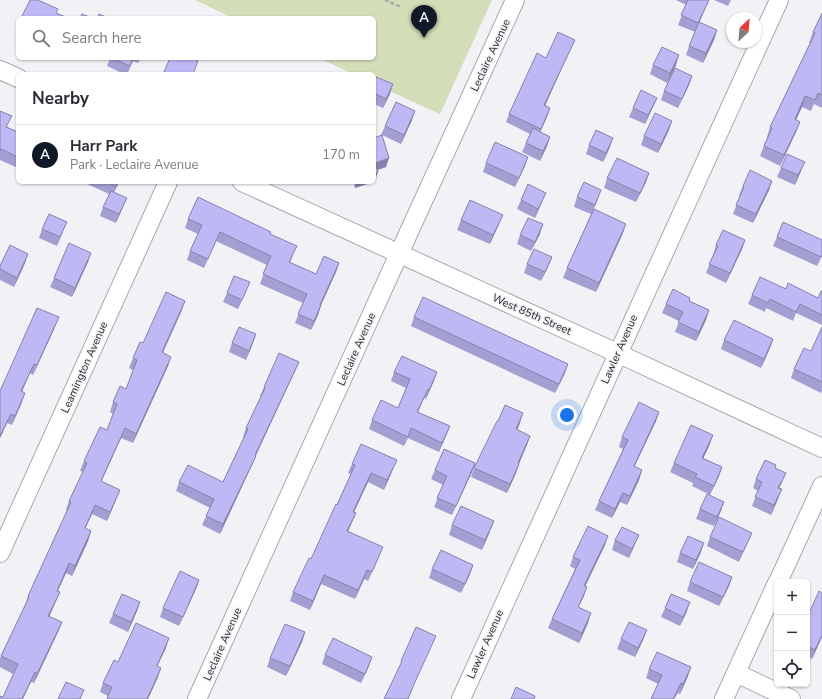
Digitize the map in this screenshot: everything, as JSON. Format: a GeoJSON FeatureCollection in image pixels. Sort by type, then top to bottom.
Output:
{"type":"FeatureCollection","features":[{"type":"Feature","properties":{"kind":"street","name":"Leclaire Avenue"},"geometry":{"type":"LineString","coordinates":[[197,699],[515,0]]}},
{"type":"Feature","properties":{"kind":"street","name":"Lawler Avenue"},"geometry":{"type":"LineString","coordinates":[[461,699],[778,0]]}},
{"type":"Feature","properties":{"kind":"street"},"geometry":{"type":"LineString","coordinates":[[0,70],[16,77]]}},
{"type":"Feature","properties":{"kind":"street","name":"Leamington Avenue"},"geometry":{"type":"LineString","coordinates":[[0,552],[167,184]]}},
{"type":"Feature","properties":{"kind":"street","name":"West 85th Street"},"geometry":{"type":"LineString","coordinates":[[246,184],[822,448]]}},
{"type":"Feature","properties":{"kind":"street"},"geometry":{"type":"LineString","coordinates":[[779,579],[822,486]]}},
{"type":"Feature","properties":{"kind":"street"},"geometry":{"type":"LineString","coordinates":[[724,699],[774,590]]}},
{"type":"Feature","properties":{"kind":"street"},"geometry":{"type":"LineString","coordinates":[[736,673],[792,699]]}},
{"type":"Feature","properties":{"kind":"path"},"geometry":{"type":"LineString","coordinates":[[385,0],[401,7]]}},
{"type":"Feature","properties":{"kind":"green space"},"geometry":{"type":"Polygon","coordinates":[[[195,0],[492,0],[440,114],[376,85],[376,72],[349,72],[323,60],[376,60],[376,16],[229,16],[195,0]]]}},
{"type":"Feature","properties":{"kind":"building"},"geometry":{"type":"Polygon","coordinates":[[[30,0],[38,0],[58,9],[56,13],[63,16],[22,16],[30,0]]]}},
{"type":"Feature","properties":{"kind":"building"},"geometry":{"type":"Polygon","coordinates":[[[688,0],[709,0],[698,23],[681,15],[688,0]]]}},
{"type":"Feature","properties":{"kind":"building"},"geometry":{"type":"Polygon","coordinates":[[[822,13],[822,95],[818,93],[815,100],[805,96],[795,119],[800,122],[784,155],[764,146],[772,128],[770,127],[815,33],[813,32],[822,13]]]}},
{"type":"Feature","properties":{"kind":"building"},"geometry":{"type":"Polygon","coordinates":[[[699,22],[717,30],[706,53],[689,46],[699,22]]]}},
{"type":"Feature","properties":{"kind":"building"},"geometry":{"type":"Polygon","coordinates":[[[558,32],[575,40],[544,105],[550,108],[541,129],[509,114],[537,53],[546,58],[558,32]]]}},
{"type":"Feature","properties":{"kind":"building"},"geometry":{"type":"Polygon","coordinates":[[[662,47],[679,55],[670,73],[653,65],[662,47]]]}},
{"type":"Feature","properties":{"kind":"building"},"geometry":{"type":"Polygon","coordinates":[[[116,60],[132,60],[130,66],[116,60]]]}},
{"type":"Feature","properties":{"kind":"building"},"geometry":{"type":"Polygon","coordinates":[[[169,60],[198,61],[194,72],[164,72],[169,60]]]}},
{"type":"Feature","properties":{"kind":"building"},"geometry":{"type":"Polygon","coordinates":[[[675,68],[692,76],[682,99],[664,91],[675,68]]]}},
{"type":"Feature","properties":{"kind":"building"},"geometry":{"type":"Polygon","coordinates":[[[376,77],[393,84],[386,99],[376,94],[376,77]]]}},
{"type":"Feature","properties":{"kind":"building"},"geometry":{"type":"Polygon","coordinates":[[[641,90],[657,98],[648,115],[633,108],[641,90]]]}},
{"type":"Feature","properties":{"kind":"building"},"geometry":{"type":"Polygon","coordinates":[[[396,102],[415,111],[404,135],[385,126],[396,102]]]}},
{"type":"Feature","properties":{"kind":"building"},"geometry":{"type":"Polygon","coordinates":[[[0,111],[12,116],[6,127],[16,131],[16,156],[1,149],[0,151],[0,111]]]}},
{"type":"Feature","properties":{"kind":"building"},"geometry":{"type":"Polygon","coordinates":[[[655,113],[672,121],[661,144],[644,136],[655,113]]]}},
{"type":"Feature","properties":{"kind":"building"},"geometry":{"type":"Polygon","coordinates":[[[533,128],[550,137],[543,151],[526,143],[533,128]]]}},
{"type":"Feature","properties":{"kind":"building"},"geometry":{"type":"Polygon","coordinates":[[[596,130],[613,138],[606,153],[589,145],[596,130]]]}},
{"type":"Feature","properties":{"kind":"building"},"geometry":{"type":"Polygon","coordinates":[[[382,135],[389,158],[376,163],[376,137],[382,135]]]}},
{"type":"Feature","properties":{"kind":"building"},"geometry":{"type":"Polygon","coordinates":[[[495,142],[528,157],[519,178],[486,163],[495,142]]]}},
{"type":"Feature","properties":{"kind":"building"},"geometry":{"type":"Polygon","coordinates":[[[787,154],[805,162],[798,175],[781,168],[787,154]]]}},
{"type":"Feature","properties":{"kind":"building"},"geometry":{"type":"Polygon","coordinates":[[[617,158],[649,173],[640,193],[607,178],[617,158]]]}},
{"type":"Feature","properties":{"kind":"building"},"geometry":{"type":"Polygon","coordinates":[[[750,170],[772,181],[756,214],[736,205],[750,170]]]}},
{"type":"Feature","properties":{"kind":"building"},"geometry":{"type":"Polygon","coordinates":[[[584,182],[601,190],[595,205],[577,197],[584,182]]]}},
{"type":"Feature","properties":{"kind":"building"},"geometry":{"type":"Polygon","coordinates":[[[528,184],[546,193],[538,209],[521,200],[528,184]]]}},
{"type":"Feature","properties":{"kind":"building"},"geometry":{"type":"Polygon","coordinates":[[[111,191],[127,198],[119,214],[103,207],[111,191]]]}},
{"type":"Feature","properties":{"kind":"building"},"geometry":{"type":"Polygon","coordinates":[[[198,197],[271,232],[270,234],[297,246],[289,262],[316,274],[324,256],[339,263],[314,321],[298,314],[307,294],[263,274],[271,256],[220,232],[208,259],[190,251],[202,225],[188,219],[198,197]]]}},
{"type":"Feature","properties":{"kind":"building"},"geometry":{"type":"Polygon","coordinates":[[[470,200],[503,215],[493,235],[461,220],[470,200]]]}},
{"type":"Feature","properties":{"kind":"building"},"geometry":{"type":"Polygon","coordinates":[[[594,209],[626,224],[599,283],[567,268],[594,209]]]}},
{"type":"Feature","properties":{"kind":"building"},"geometry":{"type":"Polygon","coordinates":[[[49,214],[67,222],[60,237],[42,229],[49,214]]]}},
{"type":"Feature","properties":{"kind":"building"},"geometry":{"type":"Polygon","coordinates":[[[528,218],[543,224],[535,242],[520,235],[528,218]]]}},
{"type":"Feature","properties":{"kind":"building"},"geometry":{"type":"Polygon","coordinates":[[[783,222],[822,240],[821,257],[777,237],[783,222]]]}},
{"type":"Feature","properties":{"kind":"building"},"geometry":{"type":"Polygon","coordinates":[[[723,230],[745,240],[730,273],[709,264],[718,246],[716,245],[723,230]]]}},
{"type":"Feature","properties":{"kind":"building"},"geometry":{"type":"Polygon","coordinates":[[[69,243],[91,253],[75,288],[54,278],[69,243]]]}},
{"type":"Feature","properties":{"kind":"building"},"geometry":{"type":"Polygon","coordinates":[[[10,245],[28,254],[17,278],[0,269],[10,245]]]}},
{"type":"Feature","properties":{"kind":"building"},"geometry":{"type":"Polygon","coordinates":[[[534,249],[552,257],[545,272],[527,264],[534,249]]]}},
{"type":"Feature","properties":{"kind":"building"},"geometry":{"type":"Polygon","coordinates":[[[234,276],[250,282],[242,300],[227,293],[234,276]]]}},
{"type":"Feature","properties":{"kind":"building"},"geometry":{"type":"Polygon","coordinates":[[[760,277],[786,289],[788,283],[818,298],[822,291],[822,315],[800,304],[796,312],[770,299],[768,303],[752,295],[760,277]]]}},
{"type":"Feature","properties":{"kind":"building"},"geometry":{"type":"Polygon","coordinates":[[[673,289],[690,298],[689,301],[709,310],[699,332],[678,322],[683,312],[666,304],[673,289]]]}},
{"type":"Feature","properties":{"kind":"building"},"geometry":{"type":"Polygon","coordinates":[[[166,292],[185,301],[162,352],[171,357],[136,434],[125,428],[101,481],[120,490],[110,512],[95,505],[85,528],[91,531],[75,566],[69,563],[57,591],[60,592],[48,616],[62,622],[37,674],[35,672],[22,699],[0,699],[0,696],[3,697],[18,664],[1,656],[71,502],[69,501],[87,463],[84,461],[100,427],[107,430],[117,404],[113,402],[120,386],[126,389],[137,360],[133,358],[140,342],[143,343],[166,292]]]}},
{"type":"Feature","properties":{"kind":"building"},"geometry":{"type":"Polygon","coordinates":[[[423,297],[568,364],[559,384],[414,317],[423,297]]]}},
{"type":"Feature","properties":{"kind":"building"},"geometry":{"type":"Polygon","coordinates":[[[37,308],[59,317],[37,365],[34,364],[21,391],[25,393],[15,416],[11,414],[0,436],[0,391],[37,308]]]}},
{"type":"Feature","properties":{"kind":"building"},"geometry":{"type":"Polygon","coordinates":[[[734,320],[773,339],[764,359],[724,340],[734,320]]]}},
{"type":"Feature","properties":{"kind":"building"},"geometry":{"type":"Polygon","coordinates":[[[239,327],[256,334],[249,351],[232,343],[239,327]]]}},
{"type":"Feature","properties":{"kind":"building"},"geometry":{"type":"Polygon","coordinates":[[[822,327],[822,382],[794,369],[804,348],[811,351],[822,327]]]}},
{"type":"Feature","properties":{"kind":"building"},"geometry":{"type":"Polygon","coordinates":[[[279,353],[299,362],[223,524],[206,516],[214,499],[179,482],[188,465],[223,482],[248,429],[246,428],[265,388],[264,387],[279,353]]]}},
{"type":"Feature","properties":{"kind":"building"},"geometry":{"type":"Polygon","coordinates":[[[402,356],[437,372],[417,412],[450,426],[442,443],[411,428],[408,437],[372,420],[381,400],[398,408],[410,379],[394,372],[402,356]]]}},
{"type":"Feature","properties":{"kind":"building"},"geometry":{"type":"Polygon","coordinates":[[[639,402],[659,412],[634,466],[642,470],[630,496],[623,493],[615,509],[599,501],[628,440],[622,437],[639,402]]]}},
{"type":"Feature","properties":{"kind":"building"},"geometry":{"type":"Polygon","coordinates":[[[505,405],[523,413],[516,429],[530,436],[510,484],[474,468],[505,405]]]}},
{"type":"Feature","properties":{"kind":"building"},"geometry":{"type":"Polygon","coordinates":[[[691,425],[713,435],[702,458],[722,467],[714,486],[695,477],[697,474],[674,463],[691,425]]]}},
{"type":"Feature","properties":{"kind":"building"},"geometry":{"type":"Polygon","coordinates":[[[361,444],[397,460],[387,480],[371,473],[353,512],[356,513],[347,531],[383,547],[372,572],[367,570],[358,590],[324,575],[313,601],[293,592],[309,558],[311,559],[336,504],[337,505],[355,465],[352,464],[361,444]]]}},
{"type":"Feature","properties":{"kind":"building"},"geometry":{"type":"Polygon","coordinates":[[[444,449],[475,463],[456,506],[437,498],[447,476],[435,470],[444,449]]]}},
{"type":"Feature","properties":{"kind":"building"},"geometry":{"type":"Polygon","coordinates":[[[765,460],[776,465],[775,468],[786,473],[778,488],[782,489],[774,505],[755,497],[762,482],[756,479],[765,460]]]}},
{"type":"Feature","properties":{"kind":"building"},"geometry":{"type":"Polygon","coordinates":[[[707,494],[724,502],[717,517],[700,509],[707,494]]]}},
{"type":"Feature","properties":{"kind":"building"},"geometry":{"type":"Polygon","coordinates":[[[461,506],[494,521],[485,540],[452,525],[461,506]]]}},
{"type":"Feature","properties":{"kind":"building"},"geometry":{"type":"Polygon","coordinates":[[[719,517],[752,533],[743,552],[710,537],[719,517]]]}},
{"type":"Feature","properties":{"kind":"building"},"geometry":{"type":"Polygon","coordinates":[[[588,526],[608,536],[584,586],[587,587],[578,607],[591,613],[582,633],[552,619],[580,560],[573,557],[588,526]]]}},
{"type":"Feature","properties":{"kind":"building"},"geometry":{"type":"Polygon","coordinates":[[[622,527],[639,535],[632,549],[615,540],[622,527]]]}},
{"type":"Feature","properties":{"kind":"building"},"geometry":{"type":"Polygon","coordinates":[[[688,536],[704,543],[696,560],[680,553],[688,536]]]}},
{"type":"Feature","properties":{"kind":"building"},"geometry":{"type":"Polygon","coordinates":[[[441,550],[473,565],[465,584],[432,569],[441,550]]]}},
{"type":"Feature","properties":{"kind":"building"},"geometry":{"type":"Polygon","coordinates":[[[699,562],[732,577],[723,597],[690,582],[699,562]]]}},
{"type":"Feature","properties":{"kind":"building"},"geometry":{"type":"Polygon","coordinates":[[[180,571],[199,580],[183,617],[163,608],[180,571]]]}},
{"type":"Feature","properties":{"kind":"building"},"geometry":{"type":"Polygon","coordinates":[[[819,591],[822,593],[822,635],[815,650],[810,648],[810,611],[819,591]]]}},
{"type":"Feature","properties":{"kind":"building"},"geometry":{"type":"Polygon","coordinates":[[[122,594],[140,602],[131,622],[113,614],[122,594]]]}},
{"type":"Feature","properties":{"kind":"building"},"geometry":{"type":"Polygon","coordinates":[[[671,594],[690,602],[683,617],[665,608],[671,594]]]}},
{"type":"Feature","properties":{"kind":"building"},"geometry":{"type":"Polygon","coordinates":[[[629,622],[647,630],[638,648],[621,639],[629,622]]]}},
{"type":"Feature","properties":{"kind":"building"},"geometry":{"type":"Polygon","coordinates":[[[136,623],[169,638],[157,666],[161,668],[147,699],[107,699],[112,687],[103,683],[114,660],[118,662],[136,623]]]}},
{"type":"Feature","properties":{"kind":"building"},"geometry":{"type":"Polygon","coordinates":[[[285,624],[305,632],[290,666],[270,658],[285,624]]]}},
{"type":"Feature","properties":{"kind":"building"},"geometry":{"type":"Polygon","coordinates":[[[416,627],[436,636],[408,699],[384,699],[402,661],[416,627]]]}},
{"type":"Feature","properties":{"kind":"building"},"geometry":{"type":"Polygon","coordinates":[[[333,638],[372,657],[365,674],[325,655],[333,638]]]}},
{"type":"Feature","properties":{"kind":"building"},"geometry":{"type":"Polygon","coordinates":[[[657,652],[691,667],[683,684],[681,683],[673,699],[651,699],[662,675],[649,669],[657,652]]]}},
{"type":"Feature","properties":{"kind":"building"},"geometry":{"type":"Polygon","coordinates":[[[66,682],[84,690],[80,699],[58,699],[66,682]]]}},
{"type":"Feature","properties":{"kind":"building"},"geometry":{"type":"Polygon","coordinates":[[[516,687],[535,696],[534,699],[511,699],[516,687]]]}},
{"type":"Feature","properties":{"kind":"place","name":"Harr Park"},"geometry":{"type":"Point","coordinates":[424,38]}}]}
